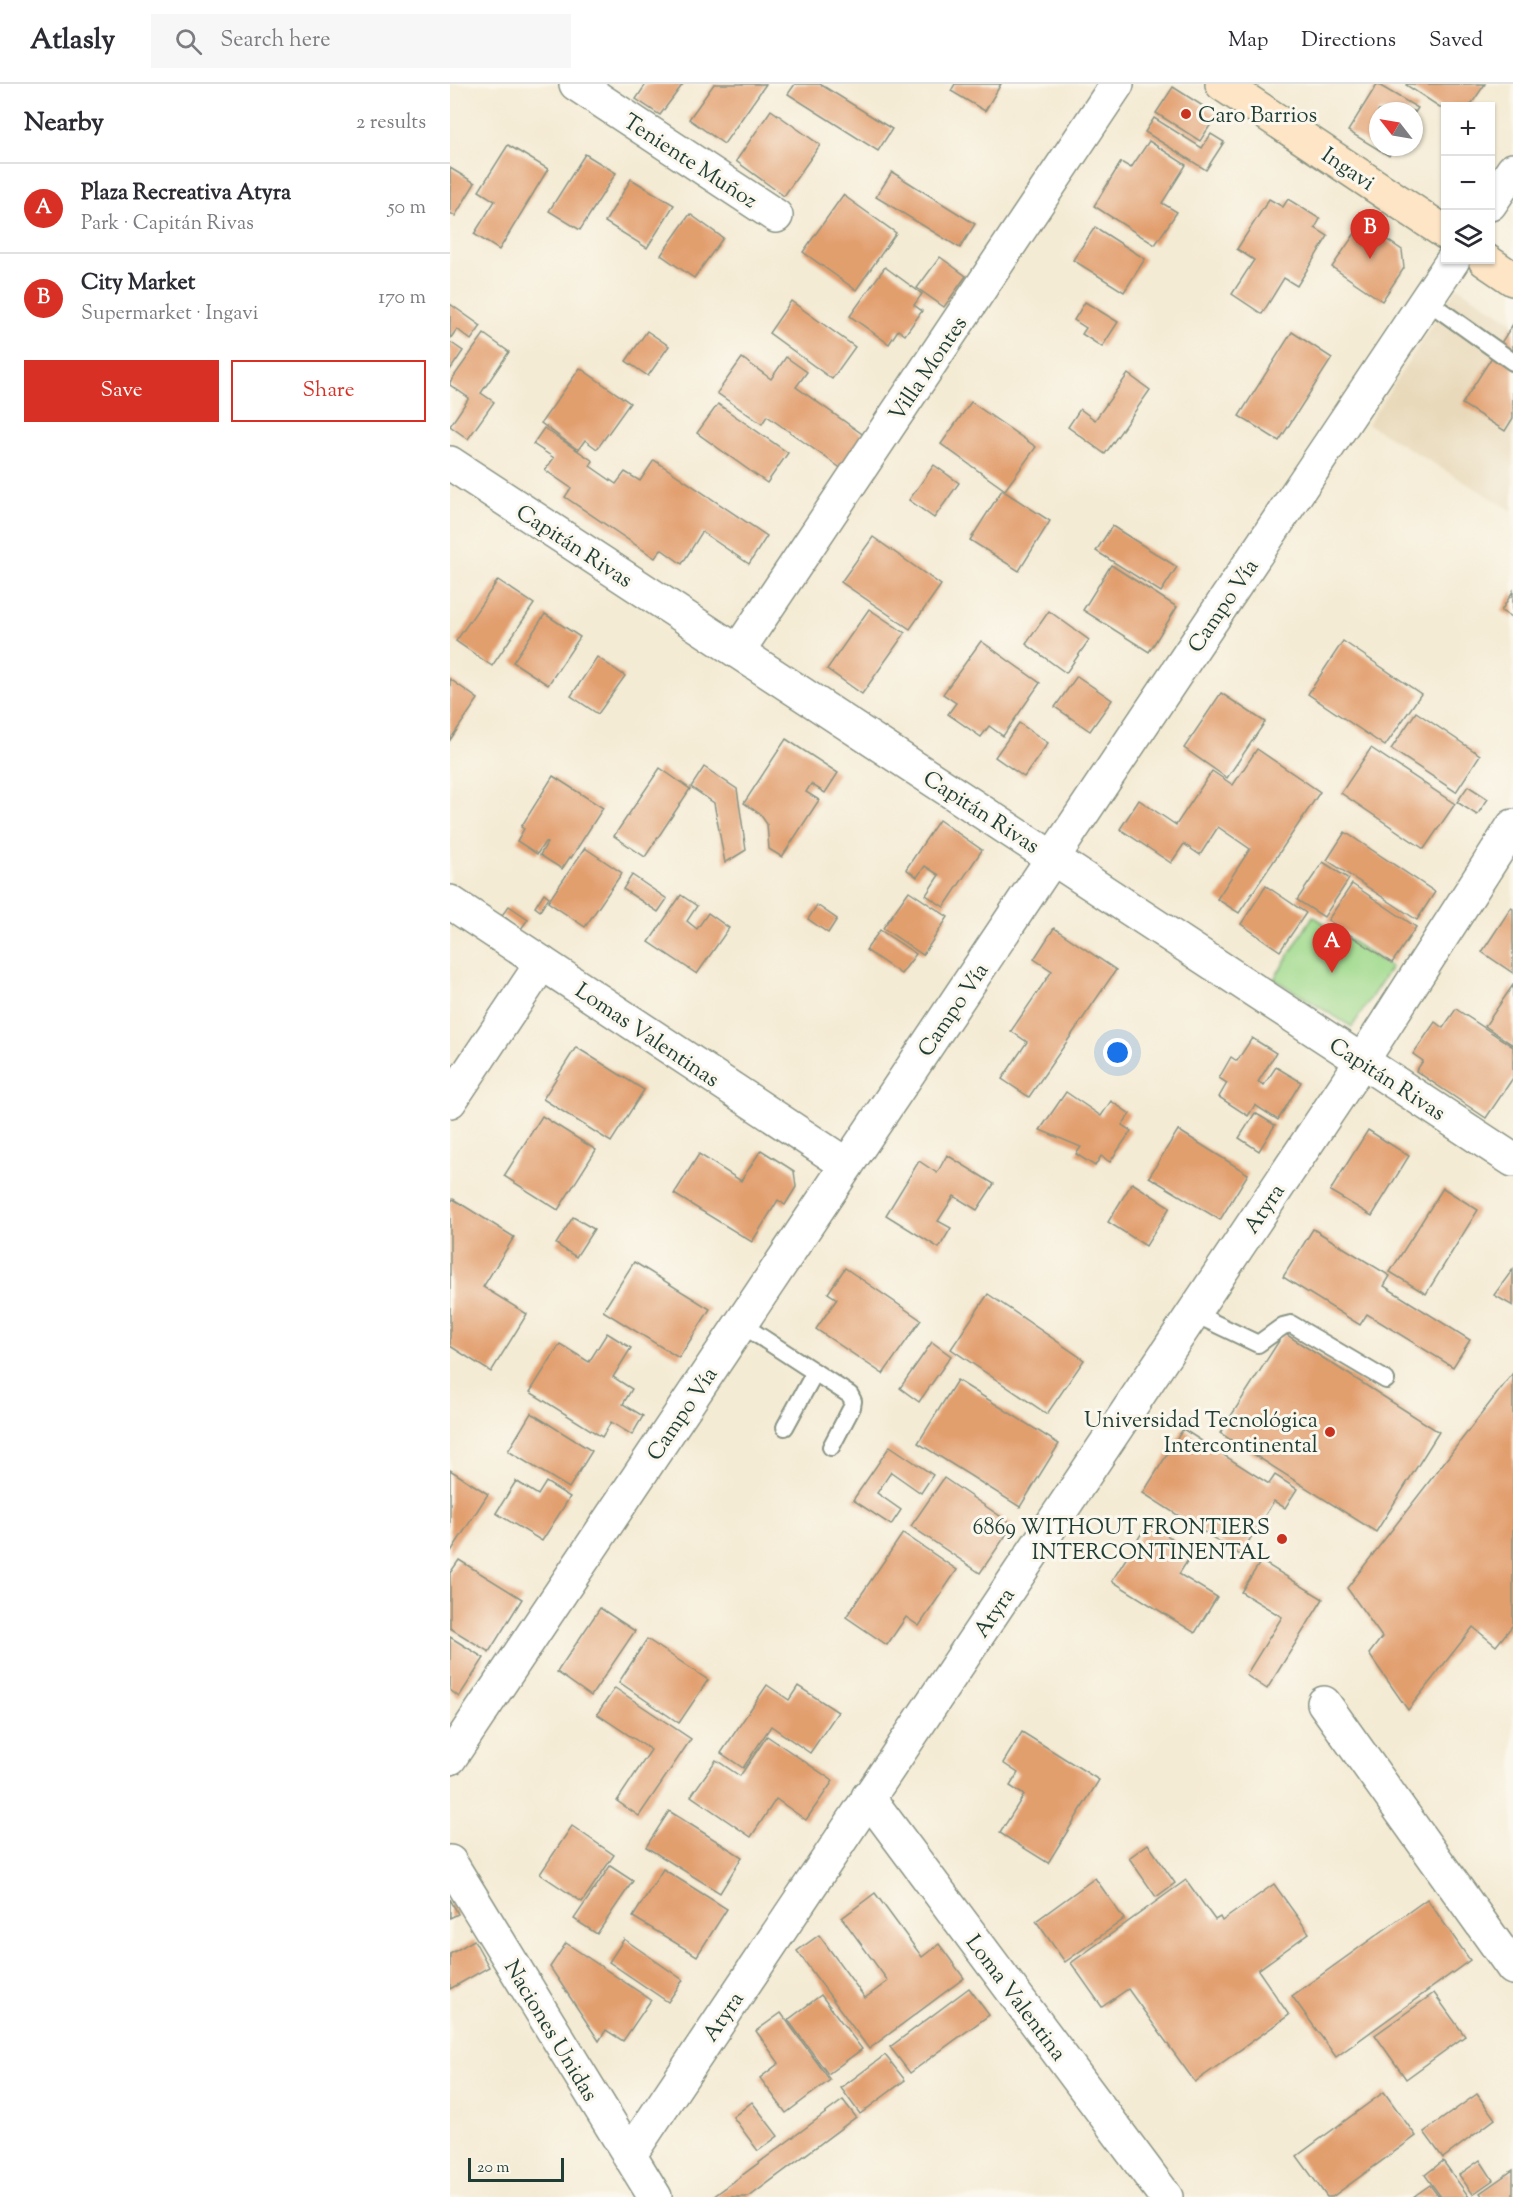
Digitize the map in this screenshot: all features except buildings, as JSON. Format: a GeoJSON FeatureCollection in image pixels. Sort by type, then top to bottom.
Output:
{"type":"FeatureCollection","features":[{"type":"Feature","properties":{"kind":"main road","name":"Ingavi"},"geometry":{"type":"LineString","coordinates":[[1222,84],[1441,230]]}},
{"type":"Feature","properties":{"kind":"main road"},"geometry":{"type":"LineString","coordinates":[[1491,264],[1513,279]]}},
{"type":"Feature","properties":{"kind":"street","name":"Teniente Muñoz"},"geometry":{"type":"LineString","coordinates":[[576,84],[776,216]]}},
{"type":"Feature","properties":{"kind":"street","name":"Villa Montes"},"geometry":{"type":"LineString","coordinates":[[738,651],[1117,84]]}},
{"type":"Feature","properties":{"kind":"street"},"geometry":{"type":"LineString","coordinates":[[1495,198],[1513,170]]}},
{"type":"Feature","properties":{"kind":"street","name":"Campo Vía"},"geometry":{"type":"LineString","coordinates":[[450,1758],[1451,264]]}},
{"type":"Feature","properties":{"kind":"street","name":"Capitán Rivas"},"geometry":{"type":"LineString","coordinates":[[450,462],[1513,1160]]}},
{"type":"Feature","properties":{"kind":"street","name":"Atyra"},"geometry":{"type":"LineString","coordinates":[[629,2156],[1362,1061],[1513,826]]}},
{"type":"Feature","properties":{"kind":"street","name":"Lomas Valentinas"},"geometry":{"type":"LineString","coordinates":[[450,902],[847,1165]]}},
{"type":"Feature","properties":{"kind":"street"},"geometry":{"type":"LineString","coordinates":[[450,1101],[542,963]]}},
{"type":"Feature","properties":{"kind":"street"},"geometry":{"type":"LineString","coordinates":[[1324,1703],[1513,1968]]}},
{"type":"Feature","properties":{"kind":"street","name":"Loma Valentina"},"geometry":{"type":"LineString","coordinates":[[868,1797],[1166,2197]]}},
{"type":"Feature","properties":{"kind":"street","name":"Naciones Unidas"},"geometry":{"type":"LineString","coordinates":[[450,1862],[655,2197]]}},
{"type":"Feature","properties":{"kind":"lane"},"geometry":{"type":"LineString","coordinates":[[1426,300],[1513,362]]}},
{"type":"Feature","properties":{"kind":"lane"},"geometry":{"type":"LineString","coordinates":[[1193,1313],[1258,1344],[1283,1326],[1291,1324],[1386,1380]]}},
{"type":"Feature","properties":{"kind":"lane"},"geometry":{"type":"LineString","coordinates":[[741,1324],[850,1395],[853,1401],[852,1407],[831,1447]]}},
{"type":"Feature","properties":{"kind":"lane"},"geometry":{"type":"LineString","coordinates":[[785,1427],[814,1372]]}},
{"type":"Feature","properties":{"kind":"shaded area"},"geometry":{"type":"Polygon","coordinates":[[[1457,287],[1513,322],[1513,511],[1368,424],[1457,287]]]}},
{"type":"Feature","properties":{"kind":"green space"},"geometry":{"type":"Polygon","coordinates":[[[1313,916],[1391,967],[1352,1027],[1274,979],[1313,916]]]}},
{"type":"Feature","properties":{"kind":"place","name":"Caro Barrios"},"geometry":{"type":"Point","coordinates":[1186,114]}},
{"type":"Feature","properties":{"kind":"place","name":"City Market"},"geometry":{"type":"Point","coordinates":[1370,259]}},
{"type":"Feature","properties":{"kind":"place","name":"Plaza Recreativa Atyra"},"geometry":{"type":"Point","coordinates":[1332,973]}},
{"type":"Feature","properties":{"kind":"place","name":"Universidad Tecnológica Intercontinental"},"geometry":{"type":"Point","coordinates":[1330,1432]}},
{"type":"Feature","properties":{"kind":"place","name":"6869 WITHOUT FRONTIERS INTERCONTINENTAL"},"geometry":{"type":"Point","coordinates":[1282,1539]}}]}
